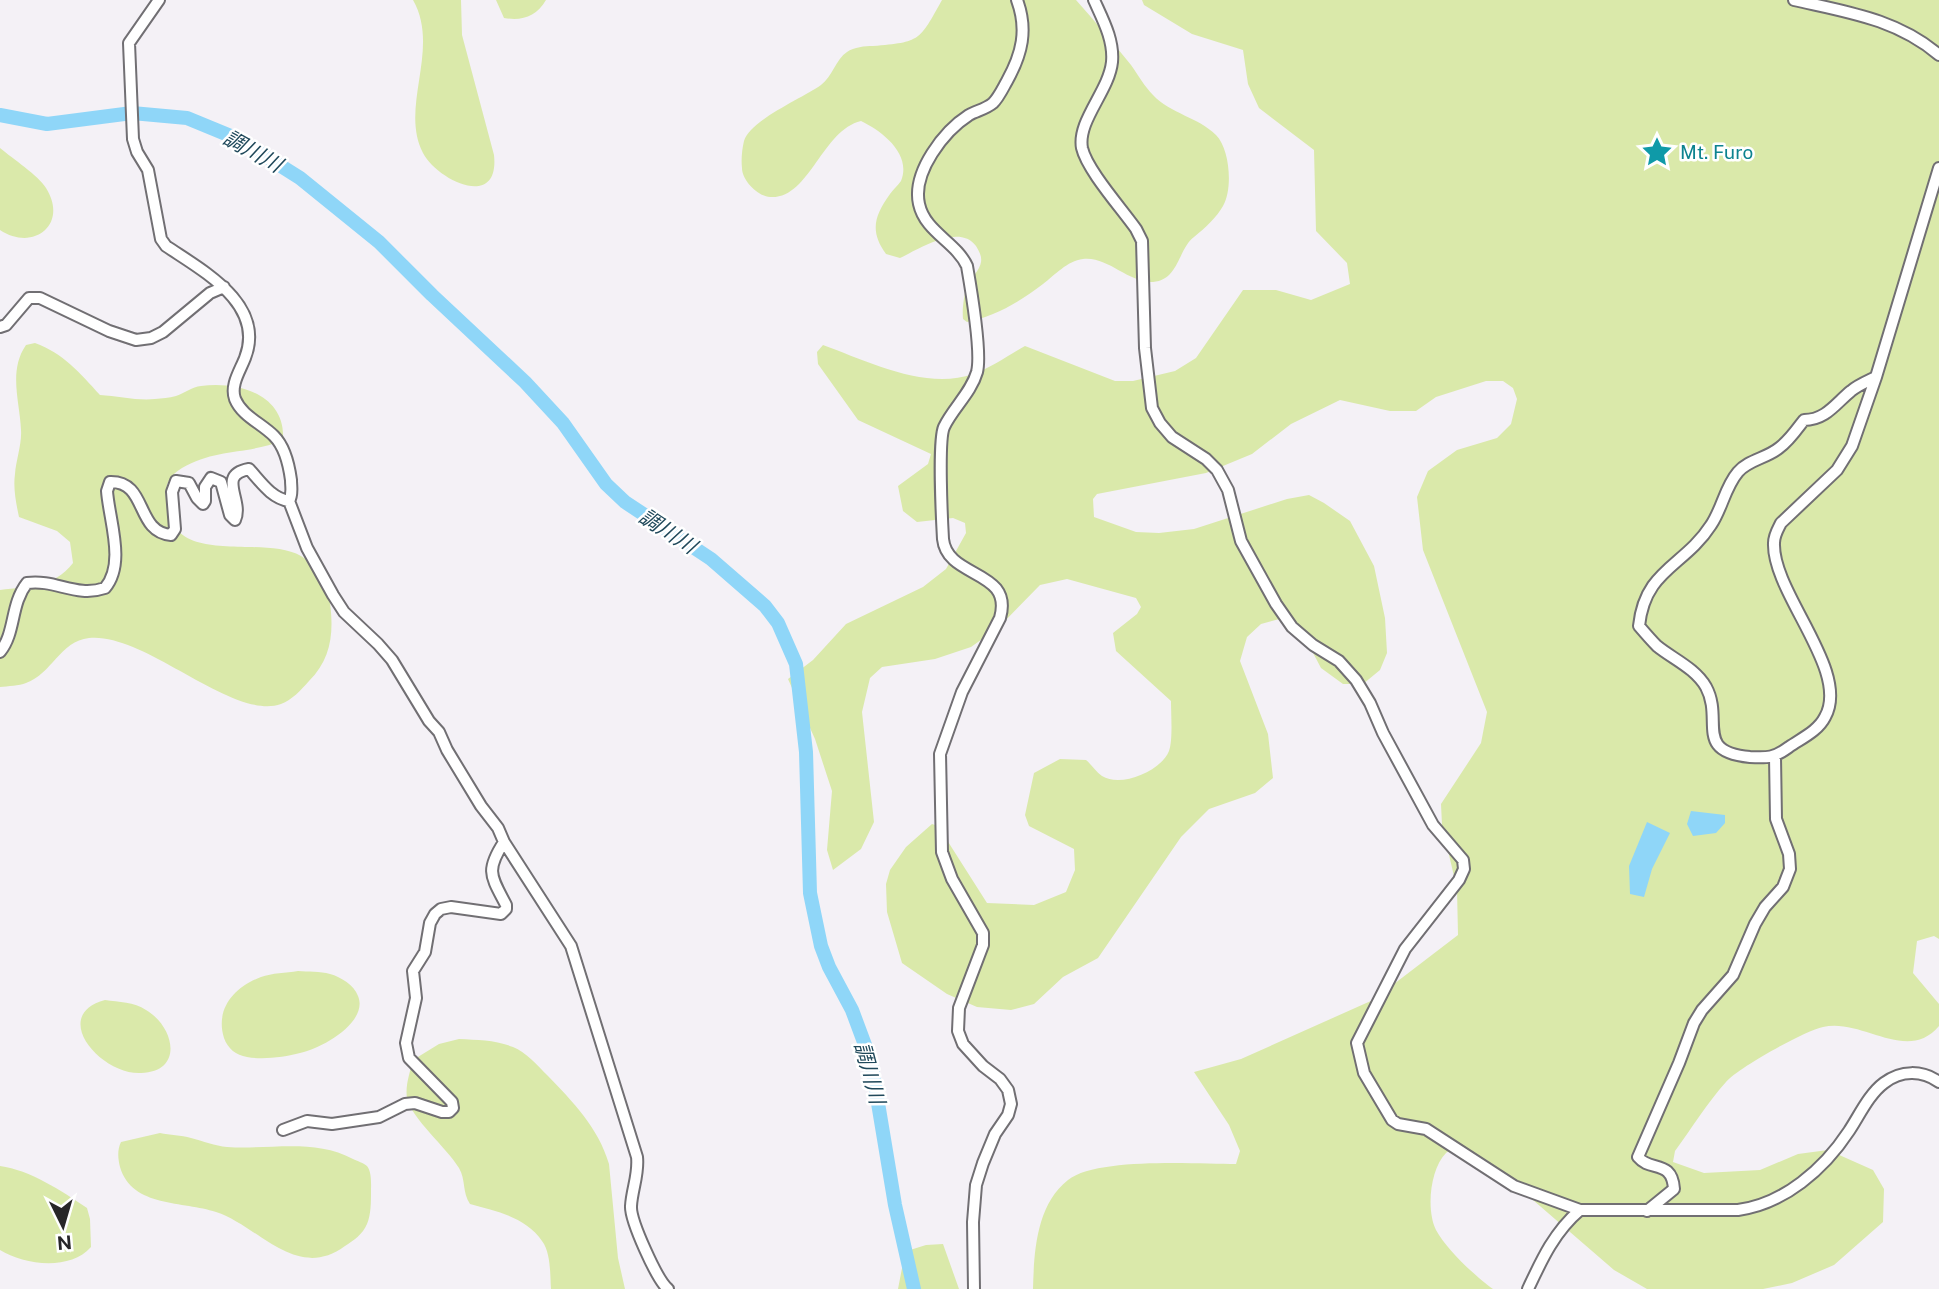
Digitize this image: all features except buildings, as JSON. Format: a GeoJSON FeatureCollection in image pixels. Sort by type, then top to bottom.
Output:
{"type":"FeatureCollection","features":[{"type":"Feature","properties":{"kind":"street"},"geometry":{"type":"LineString","coordinates":[[159,0],[129,43],[136,152],[148,170],[160,239],[224,288],[241,307],[248,320],[249,336],[247,354],[234,384],[234,394],[240,409],[275,436],[282,446],[289,470],[292,495],[289,501],[307,548],[344,612],[392,660],[576,957],[637,1157],[632,1217],[655,1274],[668,1289]]}},
{"type":"Feature","properties":{"kind":"street"},"geometry":{"type":"LineString","coordinates":[[974,1289],[972,1222],[976,1185],[995,1134],[1008,1115],[1010,1104],[1008,1090],[963,1044],[958,1031],[959,1009],[983,945],[984,933],[952,878],[942,852],[940,754],[962,692],[1000,618],[1003,606],[1000,594],[993,586],[957,563],[944,548],[942,433],[974,380],[978,361],[967,266],[963,258],[923,215],[918,189],[930,155],[939,141],[968,116],[992,104],[1018,61],[1024,37],[1022,13],[1017,0]]}},
{"type":"Feature","properties":{"kind":"street"},"geometry":{"type":"LineString","coordinates":[[1094,0],[1108,33],[1112,63],[1106,83],[1081,134],[1082,150],[1142,240],[1145,348],[1152,408],[1172,437],[1206,459],[1217,470],[1228,490],[1241,541],[1276,604],[1292,626],[1313,645],[1339,661],[1356,680],[1433,825],[1463,860],[1464,869],[1459,880],[1405,950],[1357,1043],[1364,1073],[1392,1120],[1398,1124],[1426,1129],[1514,1186],[1580,1210],[1738,1210],[1757,1208],[1773,1202],[1802,1182],[1828,1158],[1883,1083],[1895,1076],[1912,1073],[1924,1073],[1939,1082]]}},
{"type":"Feature","properties":{"kind":"street"},"geometry":{"type":"LineString","coordinates":[[1794,0],[1893,26],[1920,39],[1939,55]]}},
{"type":"Feature","properties":{"kind":"street"},"geometry":{"type":"LineString","coordinates":[[1876,377],[1853,389],[1828,413],[1804,420],[1780,448],[1746,465],[1737,473],[1712,524],[1684,556],[1668,566],[1652,584],[1641,608],[1639,626],[1657,646],[1689,669],[1706,687],[1712,703],[1713,736],[1719,747],[1740,756],[1775,757],[1818,727],[1827,713],[1830,689],[1821,657],[1784,580],[1774,544],[1776,533],[1781,523],[1837,470],[1852,446],[1876,377],[1939,168]]}},
{"type":"Feature","properties":{"kind":"street"},"geometry":{"type":"LineString","coordinates":[[0,327],[6,325],[29,298],[40,298],[109,331],[136,340],[151,338],[177,321],[210,293],[224,288]]}},
{"type":"Feature","properties":{"kind":"street"},"geometry":{"type":"LineString","coordinates":[[0,652],[8,637],[18,595],[27,583],[41,581],[79,592],[105,588],[111,581],[115,560],[107,491],[110,482],[121,482],[128,486],[155,531],[171,535],[175,529],[172,492],[176,481],[189,483],[203,504],[205,487],[211,478],[221,482],[230,515],[235,520],[238,510],[232,489],[234,477],[239,471],[249,469],[261,484],[279,499],[289,501]]}},
{"type":"Feature","properties":{"kind":"street"},"geometry":{"type":"LineString","coordinates":[[1647,1211],[1674,1189],[1674,1179],[1668,1171],[1641,1161],[1638,1157],[1644,1139],[1679,1063],[1693,1023],[1734,975],[1755,924],[1765,907],[1783,887],[1790,869],[1789,854],[1776,819],[1775,757]]}},
{"type":"Feature","properties":{"kind":"street"},"geometry":{"type":"LineString","coordinates":[[283,1130],[307,1121],[332,1124],[379,1117],[405,1104],[415,1103],[442,1112],[449,1112],[453,1108],[452,1102],[409,1058],[406,1049],[416,998],[413,971],[425,952],[430,923],[441,909],[452,907],[501,914],[506,909],[491,876],[491,867],[504,842]]}},
{"type":"Feature","properties":{"kind":"street"},"geometry":{"type":"LineString","coordinates":[[1528,1289],[1549,1246],[1567,1221],[1580,1210]]}},
{"type":"Feature","properties":{"kind":"green space"},"geometry":{"type":"Polygon","coordinates":[[[413,0],[461,0],[462,35],[494,155],[493,172],[487,182],[478,186],[466,185],[441,173],[423,153],[415,117],[423,38],[413,0]]]}},
{"type":"Feature","properties":{"kind":"green space"},"geometry":{"type":"Polygon","coordinates":[[[496,0],[546,0],[533,14],[517,19],[504,18],[496,0]]]}},
{"type":"Feature","properties":{"kind":"green space"},"geometry":{"type":"Polygon","coordinates":[[[942,0],[1076,0],[1153,95],[1168,107],[1209,129],[1221,141],[1227,159],[1229,180],[1226,199],[1214,218],[1189,242],[1168,276],[1153,282],[1144,281],[1101,261],[1077,260],[1066,265],[1016,302],[967,322],[963,319],[965,294],[981,262],[976,246],[960,237],[949,237],[900,258],[886,254],[877,238],[878,216],[901,181],[903,171],[899,153],[886,137],[869,125],[861,121],[847,127],[825,150],[806,177],[784,195],[765,196],[755,191],[747,182],[742,168],[743,147],[748,133],[756,125],[821,85],[843,55],[850,50],[901,43],[917,37],[923,32],[942,0]]]}},
{"type":"Feature","properties":{"kind":"green space"},"geometry":{"type":"Polygon","coordinates":[[[1142,0],[1939,0],[1939,939],[1934,936],[1917,941],[1913,973],[1939,1004],[1939,1026],[1926,1037],[1913,1041],[1899,1041],[1838,1026],[1823,1027],[1787,1042],[1726,1082],[1675,1151],[1673,1162],[1704,1173],[1760,1170],[1798,1154],[1828,1150],[1873,1170],[1884,1189],[1883,1222],[1834,1265],[1792,1283],[1763,1289],[1647,1289],[1614,1270],[1488,1161],[1461,1146],[1446,1153],[1436,1169],[1431,1190],[1433,1222],[1454,1254],[1493,1289],[1033,1289],[1036,1245],[1043,1216],[1057,1190],[1068,1180],[1082,1173],[1124,1165],[1236,1164],[1240,1151],[1229,1125],[1194,1072],[1241,1059],[1373,1000],[1458,935],[1457,889],[1442,825],[1441,804],[1481,743],[1487,712],[1423,550],[1417,497],[1428,471],[1457,450],[1497,438],[1511,424],[1517,399],[1513,388],[1503,381],[1486,381],[1436,397],[1416,411],[1390,411],[1340,400],[1291,424],[1252,454],[1206,473],[1097,494],[1093,499],[1094,517],[1136,532],[1159,533],[1194,529],[1287,499],[1309,495],[1324,503],[1350,521],[1374,566],[1385,618],[1387,653],[1380,670],[1363,684],[1343,684],[1321,668],[1301,630],[1283,618],[1261,624],[1247,637],[1240,661],[1268,734],[1273,778],[1255,793],[1209,809],[1181,837],[1098,958],[1063,977],[1034,1004],[1011,1010],[977,1007],[947,994],[902,963],[887,912],[886,884],[890,870],[906,847],[932,824],[938,826],[987,903],[1034,905],[1066,892],[1075,870],[1074,849],[1029,826],[1025,815],[1034,773],[1060,759],[1086,760],[1102,776],[1110,779],[1140,776],[1158,765],[1169,751],[1171,701],[1116,651],[1113,633],[1137,614],[1141,607],[1136,598],[1067,579],[1040,585],[999,627],[971,647],[935,659],[882,667],[870,678],[862,712],[874,822],[861,849],[833,870],[827,850],[832,791],[815,739],[788,679],[813,660],[846,624],[923,587],[946,569],[966,533],[965,523],[953,518],[917,522],[903,511],[898,486],[928,464],[931,454],[858,420],[818,364],[817,352],[823,345],[877,366],[916,377],[936,379],[973,374],[1025,346],[1115,381],[1133,381],[1175,371],[1196,358],[1243,290],[1276,290],[1311,300],[1350,284],[1347,263],[1316,231],[1314,150],[1259,108],[1248,84],[1243,50],[1192,34],[1144,5],[1142,0]]]}},
{"type":"Feature","properties":{"kind":"green space"},"geometry":{"type":"Polygon","coordinates":[[[0,148],[37,178],[52,201],[50,223],[44,231],[35,236],[12,236],[0,230],[0,148]]]}},
{"type":"Feature","properties":{"kind":"green space"},"geometry":{"type":"Polygon","coordinates":[[[35,343],[63,358],[100,395],[155,399],[176,396],[201,386],[230,386],[257,394],[277,412],[282,425],[283,440],[258,448],[207,457],[182,468],[167,484],[166,498],[171,521],[182,535],[219,546],[284,550],[307,560],[321,576],[330,603],[332,625],[329,645],[316,673],[293,697],[281,704],[261,706],[238,700],[136,648],[111,640],[89,638],[79,640],[63,651],[35,679],[20,685],[0,687],[0,590],[49,581],[73,563],[70,542],[57,531],[19,517],[16,501],[14,479],[21,435],[16,387],[17,365],[26,345],[35,343]]]}},
{"type":"Feature","properties":{"kind":"green space"},"geometry":{"type":"Polygon","coordinates":[[[298,971],[330,974],[350,985],[358,996],[360,1006],[350,1024],[341,1033],[319,1046],[294,1054],[253,1058],[233,1051],[224,1038],[222,1027],[222,1018],[229,1000],[251,981],[298,971]]]}},
{"type":"Feature","properties":{"kind":"green space"},"geometry":{"type":"Polygon","coordinates":[[[105,1000],[136,1005],[156,1018],[164,1027],[170,1048],[164,1065],[155,1071],[126,1071],[97,1055],[81,1030],[81,1018],[89,1008],[105,1000]]]}},
{"type":"Feature","properties":{"kind":"green space"},"geometry":{"type":"Polygon","coordinates":[[[459,1039],[500,1043],[523,1052],[584,1116],[598,1138],[609,1164],[618,1258],[625,1289],[551,1289],[547,1251],[535,1233],[510,1216],[470,1204],[459,1168],[415,1115],[407,1098],[413,1060],[439,1044],[459,1039]]]}},
{"type":"Feature","properties":{"kind":"green space"},"geometry":{"type":"Polygon","coordinates":[[[160,1133],[227,1147],[291,1146],[323,1149],[360,1162],[367,1166],[371,1179],[367,1224],[360,1234],[345,1246],[327,1255],[310,1258],[278,1248],[216,1212],[147,1196],[126,1180],[118,1158],[119,1148],[121,1142],[160,1133]]]}},
{"type":"Feature","properties":{"kind":"green space"},"geometry":{"type":"Polygon","coordinates":[[[0,1166],[34,1177],[87,1208],[91,1247],[71,1260],[47,1263],[21,1259],[0,1250],[0,1166]]]}},
{"type":"Feature","properties":{"kind":"green space"},"geometry":{"type":"Polygon","coordinates":[[[943,1244],[959,1289],[898,1289],[903,1263],[910,1250],[943,1244]]]}},
{"type":"Feature","properties":{"kind":"water"},"geometry":{"type":"Polygon","coordinates":[[[1691,811],[1725,815],[1725,823],[1716,833],[1693,836],[1687,824],[1691,811]]]}},
{"type":"Feature","properties":{"kind":"water"},"geometry":{"type":"Polygon","coordinates":[[[1647,822],[1670,833],[1652,869],[1644,897],[1630,894],[1629,866],[1647,822]]]}},
{"type":"Feature","properties":{"kind":"waterway","name":"調川川"},"geometry":{"type":"LineString","coordinates":[[0,115],[47,124],[132,113],[187,118],[238,139],[300,178],[379,242],[525,382],[563,423],[606,484],[625,502],[711,559],[765,606],[778,623],[796,664],[806,752],[810,893],[821,946],[852,1010],[871,1061],[895,1205],[914,1289]]}},
{"type":"Feature","properties":{"kind":"place","name":"Mt. Furo"},"geometry":{"type":"Point","coordinates":[1657,152]}}]}
